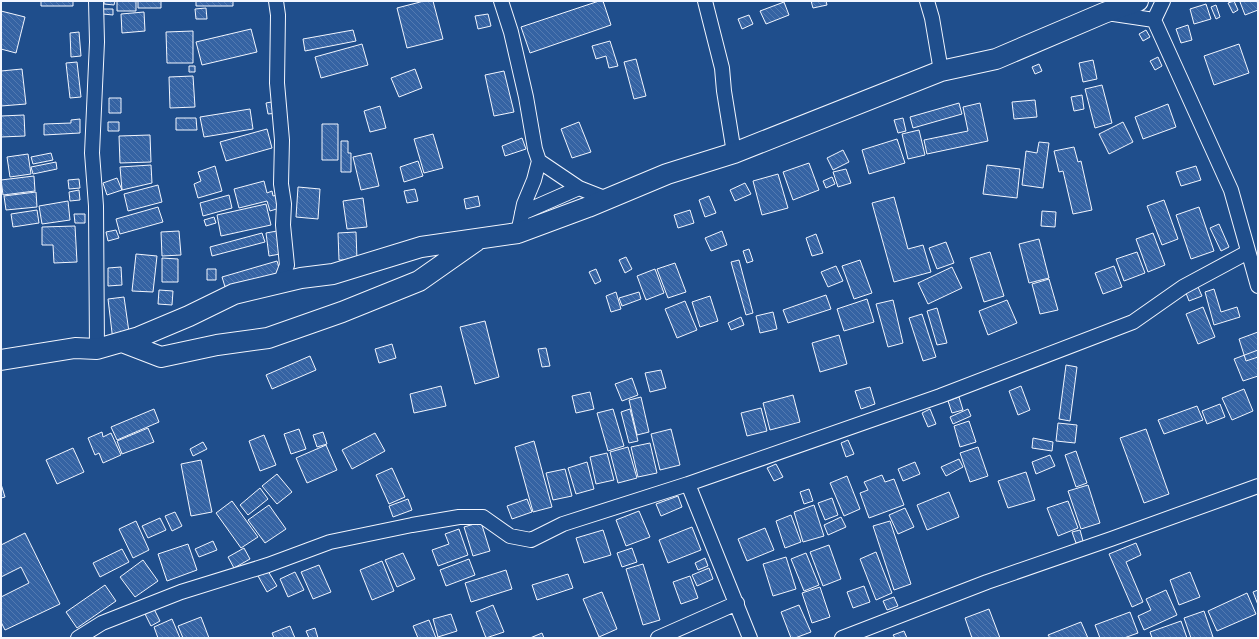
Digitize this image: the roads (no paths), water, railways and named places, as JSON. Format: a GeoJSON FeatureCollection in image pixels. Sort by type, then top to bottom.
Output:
{"type":"FeatureCollection","features":[{"type":"Feature","properties":{"kind":"street"},"geometry":{"type":"LineString","coordinates":[[96,1],[97,42],[92,153],[96,206],[97,349]]}},
{"type":"Feature","properties":{"kind":"street"},"geometry":{"type":"LineString","coordinates":[[276,1],[278,15],[277,83],[282,140],[281,184],[284,204],[283,224],[294,272]]}},
{"type":"Feature","properties":{"kind":"street"},"geometry":{"type":"LineString","coordinates":[[501,1],[526,97],[535,149],[539,161],[534,180],[524,204],[518,233]]}},
{"type":"Feature","properties":{"kind":"street"},"geometry":{"type":"LineString","coordinates":[[705,1],[722,68],[734,154]]}},
{"type":"Feature","properties":{"kind":"street"},"geometry":{"type":"LineString","coordinates":[[927,1],[932,18],[941,71]]}},
{"type":"Feature","properties":{"kind":"street"},"geometry":{"type":"LineString","coordinates":[[1,360],[75,348],[97,349],[139,337],[182,319],[234,294],[280,284],[294,272],[333,274],[421,248],[518,233],[608,199],[667,174],[734,154],[941,71],[996,59],[1104,13],[1138,1]]}},
{"type":"Feature","properties":{"kind":"street"},"geometry":{"type":"LineString","coordinates":[[1163,1],[1154,20],[1231,190],[1258,286]]}},
{"type":"Feature","properties":{"kind":"street"},"geometry":{"type":"LineString","coordinates":[[1104,13],[1154,20]]}},
{"type":"Feature","properties":{"kind":"street"},"geometry":{"type":"LineString","coordinates":[[539,161],[579,188],[608,199]]}},
{"type":"Feature","properties":{"kind":"street"},"geometry":{"type":"LineString","coordinates":[[522,213],[579,188]]}},
{"type":"Feature","properties":{"kind":"street"},"geometry":{"type":"LineString","coordinates":[[122,342],[161,357],[218,345],[268,338],[342,312],[420,280],[481,238]]}},
{"type":"Feature","properties":{"kind":"street"},"geometry":{"type":"LineString","coordinates":[[78,638],[102,623],[181,592],[268,565],[330,542],[412,524],[459,517],[483,517],[510,536],[531,540],[563,524],[688,484],[940,396],[1133,322],[1183,287],[1248,252]]}},
{"type":"Feature","properties":{"kind":"street"},"geometry":{"type":"LineString","coordinates":[[688,484],[750,638]]}},
{"type":"Feature","properties":{"kind":"street"},"geometry":{"type":"LineString","coordinates":[[842,638],[987,582],[1258,486]]}},
{"type":"Feature","properties":{"kind":"street"},"geometry":{"type":"LineString","coordinates":[[658,638],[737,603]]}}]}
